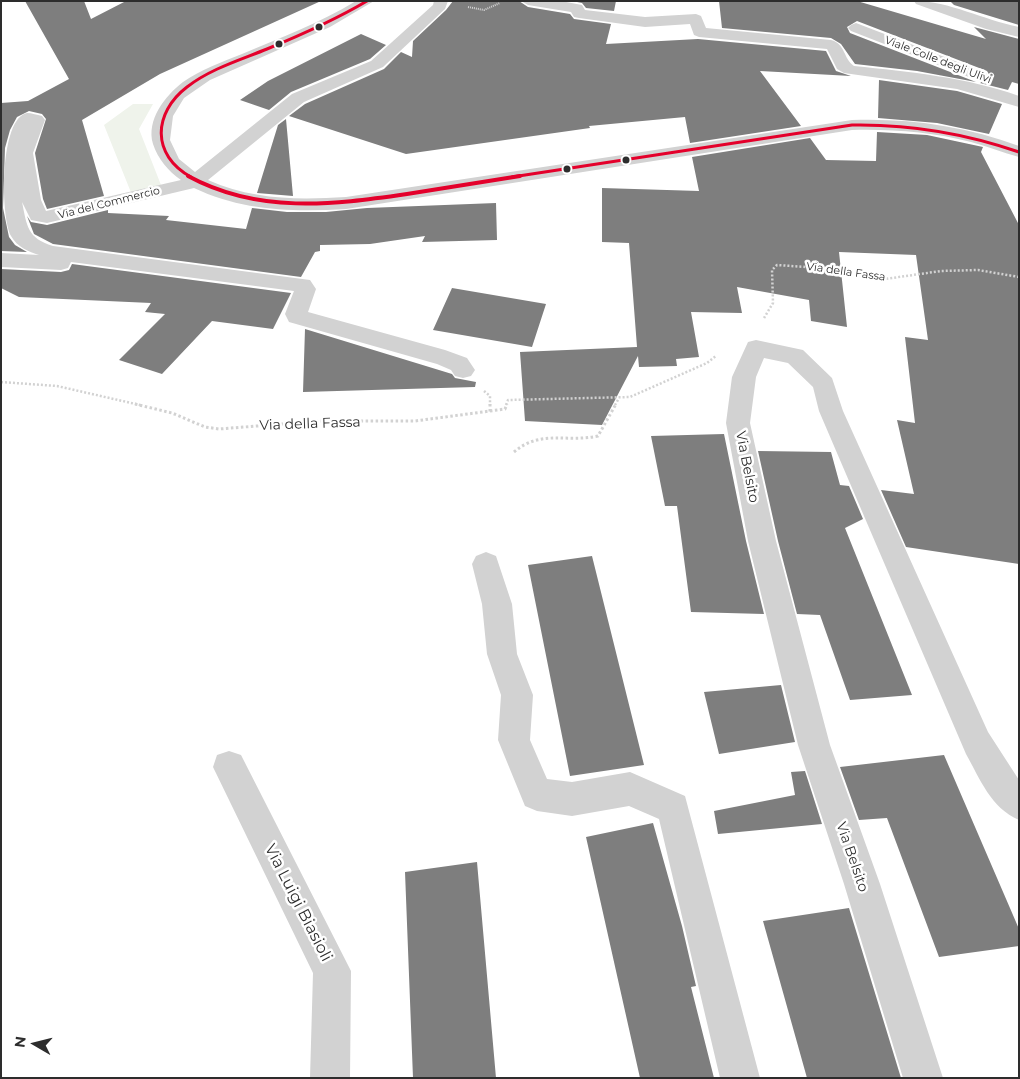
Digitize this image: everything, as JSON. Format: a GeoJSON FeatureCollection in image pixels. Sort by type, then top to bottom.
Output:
{"type":"FeatureCollection","features":[{"type":"Feature","properties":{"kind":"street"},"geometry":{"type":"LineString","coordinates":[[367,1],[296,37],[213,72],[189,86],[175,98],[160,130],[163,149],[170,163],[195,182],[219,193],[252,200],[313,206],[346,203],[837,126],[867,124],[929,128],[983,140],[1019,152]]}},
{"type":"Feature","properties":{"kind":"street","name":"Via del Commercio"},"geometry":{"type":"LineString","coordinates":[[440,1],[440,6],[377,64],[298,98],[195,182],[58,215],[38,216],[31,200],[24,152],[36,120],[29,118],[23,120],[6,158],[16,225],[21,236],[29,243],[47,251],[97,260],[302,285],[305,289],[296,314],[297,317],[446,358],[459,364],[462,370]]}},
{"type":"Feature","properties":{"kind":"street"},"geometry":{"type":"LineString","coordinates":[[528,1],[577,8],[579,14],[626,21],[696,19],[699,32],[831,45],[838,50],[843,66],[850,70],[950,83],[993,91],[1019,102]]}},
{"type":"Feature","properties":{"kind":"street"},"geometry":{"type":"LineString","coordinates":[[921,1],[992,26],[1019,32]]}},
{"type":"Feature","properties":{"kind":"street","name":"Viale Colle degli Ulivi"},"geometry":{"type":"LineString","coordinates":[[856,28],[1019,91]]}},
{"type":"Feature","properties":{"kind":"street","name":"Via del Commercio"},"geometry":{"type":"LineString","coordinates":[[1,260],[73,264],[97,260]]}},
{"type":"Feature","properties":{"kind":"street","name":"Via Belsito"},"geometry":{"type":"LineString","coordinates":[[923,1078],[862,884],[814,745],[767,560],[738,422],[744,377],[756,348],[795,356],[824,384],[831,411],[977,743],[1009,795],[1019,802]]}},
{"type":"Feature","properties":{"kind":"street"},"geometry":{"type":"LineString","coordinates":[[486,564],[497,604],[502,654],[517,696],[514,740],[537,794],[572,798],[630,790],[673,808],[740,1078]]}},
{"type":"Feature","properties":{"kind":"street","name":"Via Luigi Biasioli"},"geometry":{"type":"LineString","coordinates":[[229,768],[332,971],[330,1078]]}},
{"type":"Feature","properties":{"kind":"path"},"geometry":{"type":"LineString","coordinates":[[460,10],[468,7],[484,10],[503,1]]}},
{"type":"Feature","properties":{"kind":"path","name":"Via della Fassa"},"geometry":{"type":"LineString","coordinates":[[763,320],[773,304],[772,270],[777,265],[836,269],[885,279],[940,271],[978,270],[1019,278]]}},
{"type":"Feature","properties":{"kind":"path","name":"Via della Fassa"},"geometry":{"type":"LineString","coordinates":[[1,382],[57,386],[172,414],[205,427],[219,429],[320,421],[415,421],[505,409],[508,400],[630,397],[707,363],[721,352]]}},
{"type":"Feature","properties":{"kind":"path"},"geometry":{"type":"LineString","coordinates":[[514,452],[524,442],[536,437],[587,440],[598,436],[619,398]]}},
{"type":"Feature","properties":{"kind":"shaded area"},"geometry":{"type":"Polygon","coordinates":[[[133,104],[153,104],[139,129],[161,185],[132,195],[104,125],[133,104]]]}},
{"type":"Feature","properties":{"kind":"building"},"geometry":{"type":"Polygon","coordinates":[[[25,1],[84,1],[91,19],[126,1],[321,1],[160,74],[82,120],[104,196],[47,209],[43,199],[35,153],[46,119],[42,114],[29,111],[17,117],[10,130],[5,148],[3,208],[9,237],[15,245],[27,252],[1,251],[1,103],[28,101],[69,79],[25,1]]]}},
{"type":"Feature","properties":{"kind":"building"},"geometry":{"type":"Polygon","coordinates":[[[453,1],[519,1],[528,7],[570,14],[574,19],[611,24],[606,44],[698,39],[826,51],[836,71],[851,76],[760,71],[801,126],[690,143],[685,117],[589,126],[590,128],[406,154],[289,116],[305,104],[384,69],[401,52],[412,57],[413,41],[453,1]]]}},
{"type":"Feature","properties":{"kind":"building"},"geometry":{"type":"Polygon","coordinates":[[[572,1],[616,1],[614,11],[586,8],[582,3],[572,1]]]}},
{"type":"Feature","properties":{"kind":"building"},"geometry":{"type":"Polygon","coordinates":[[[719,1],[857,1],[986,39],[974,27],[1019,39],[1019,84],[1012,82],[1008,90],[980,83],[990,76],[987,71],[857,21],[847,27],[850,33],[976,82],[917,71],[855,64],[841,44],[831,38],[722,28],[719,1]]]}},
{"type":"Feature","properties":{"kind":"building"},"geometry":{"type":"Polygon","coordinates":[[[950,1],[1019,1],[1019,25],[954,5],[950,1]]]}},
{"type":"Feature","properties":{"kind":"building"},"geometry":{"type":"Polygon","coordinates":[[[361,34],[386,45],[370,59],[291,92],[269,110],[240,100],[268,81],[361,34]]]}},
{"type":"Feature","properties":{"kind":"building"},"geometry":{"type":"Polygon","coordinates":[[[879,80],[957,91],[1002,104],[989,134],[937,123],[878,118],[879,80]]]}},
{"type":"Feature","properties":{"kind":"building"},"geometry":{"type":"Polygon","coordinates":[[[286,119],[293,196],[257,193],[278,125],[286,119]]]}},
{"type":"Feature","properties":{"kind":"building"},"geometry":{"type":"Polygon","coordinates":[[[877,132],[927,135],[983,147],[981,152],[1019,225],[1019,564],[906,547],[881,490],[914,494],[897,420],[915,423],[905,337],[928,340],[916,255],[839,252],[847,327],[811,321],[809,300],[737,287],[742,313],[691,312],[699,357],[676,359],[677,366],[639,367],[638,356],[602,425],[525,421],[520,352],[637,347],[629,243],[602,242],[602,188],[699,191],[692,157],[810,138],[826,160],[876,161],[877,132]]]}},
{"type":"Feature","properties":{"kind":"building"},"geometry":{"type":"Polygon","coordinates":[[[496,203],[497,240],[422,242],[425,236],[370,244],[320,245],[320,251],[315,252],[301,277],[53,244],[34,234],[27,216],[31,222],[47,225],[108,210],[108,213],[169,216],[166,220],[246,229],[252,208],[287,212],[326,212],[367,208],[496,203]]]}},
{"type":"Feature","properties":{"kind":"building"},"geometry":{"type":"Polygon","coordinates":[[[72,264],[291,293],[273,329],[212,321],[162,374],[119,360],[165,314],[145,312],[151,303],[19,297],[1,288],[1,269],[61,272],[69,270],[72,264]]]}},
{"type":"Feature","properties":{"kind":"building"},"geometry":{"type":"Polygon","coordinates":[[[452,288],[546,304],[532,347],[433,330],[452,288]]]}},
{"type":"Feature","properties":{"kind":"building"},"geometry":{"type":"Polygon","coordinates":[[[305,329],[452,374],[455,378],[476,382],[475,387],[303,392],[305,329]]]}},
{"type":"Feature","properties":{"kind":"building"},"geometry":{"type":"Polygon","coordinates":[[[724,434],[746,541],[764,614],[691,612],[677,506],[665,506],[651,436],[724,434]]]}},
{"type":"Feature","properties":{"kind":"building"},"geometry":{"type":"Polygon","coordinates":[[[758,451],[831,452],[840,485],[849,486],[863,519],[845,528],[912,695],[850,700],[820,615],[797,614],[758,451]]]}},
{"type":"Feature","properties":{"kind":"building"},"geometry":{"type":"Polygon","coordinates":[[[592,556],[644,765],[570,776],[528,565],[592,556]]]}},
{"type":"Feature","properties":{"kind":"building"},"geometry":{"type":"Polygon","coordinates":[[[781,685],[795,742],[719,754],[704,692],[781,685]]]}},
{"type":"Feature","properties":{"kind":"building"},"geometry":{"type":"Polygon","coordinates":[[[944,755],[1019,929],[1019,946],[939,957],[887,818],[859,820],[840,767],[944,755]]]}},
{"type":"Feature","properties":{"kind":"building"},"geometry":{"type":"Polygon","coordinates":[[[805,771],[822,824],[718,834],[714,811],[795,795],[791,772],[805,771]]]}},
{"type":"Feature","properties":{"kind":"building"},"geometry":{"type":"Polygon","coordinates":[[[653,823],[682,926],[696,986],[691,987],[714,1078],[640,1078],[586,837],[653,823]]]}},
{"type":"Feature","properties":{"kind":"building"},"geometry":{"type":"Polygon","coordinates":[[[477,862],[496,1078],[413,1078],[405,872],[477,862]]]}},
{"type":"Feature","properties":{"kind":"building"},"geometry":{"type":"Polygon","coordinates":[[[849,908],[901,1078],[807,1078],[763,921],[849,908]]]}},
{"type":"Feature","properties":{"kind":"transit line"},"geometry":{"type":"LineString","coordinates":[[367,1],[295,38],[213,72],[187,87],[171,103],[165,113],[162,125],[162,143],[170,160],[188,176],[206,186],[225,193],[264,202],[305,204],[346,203],[852,125],[916,127],[937,130],[978,139],[1019,152]]}}]}
